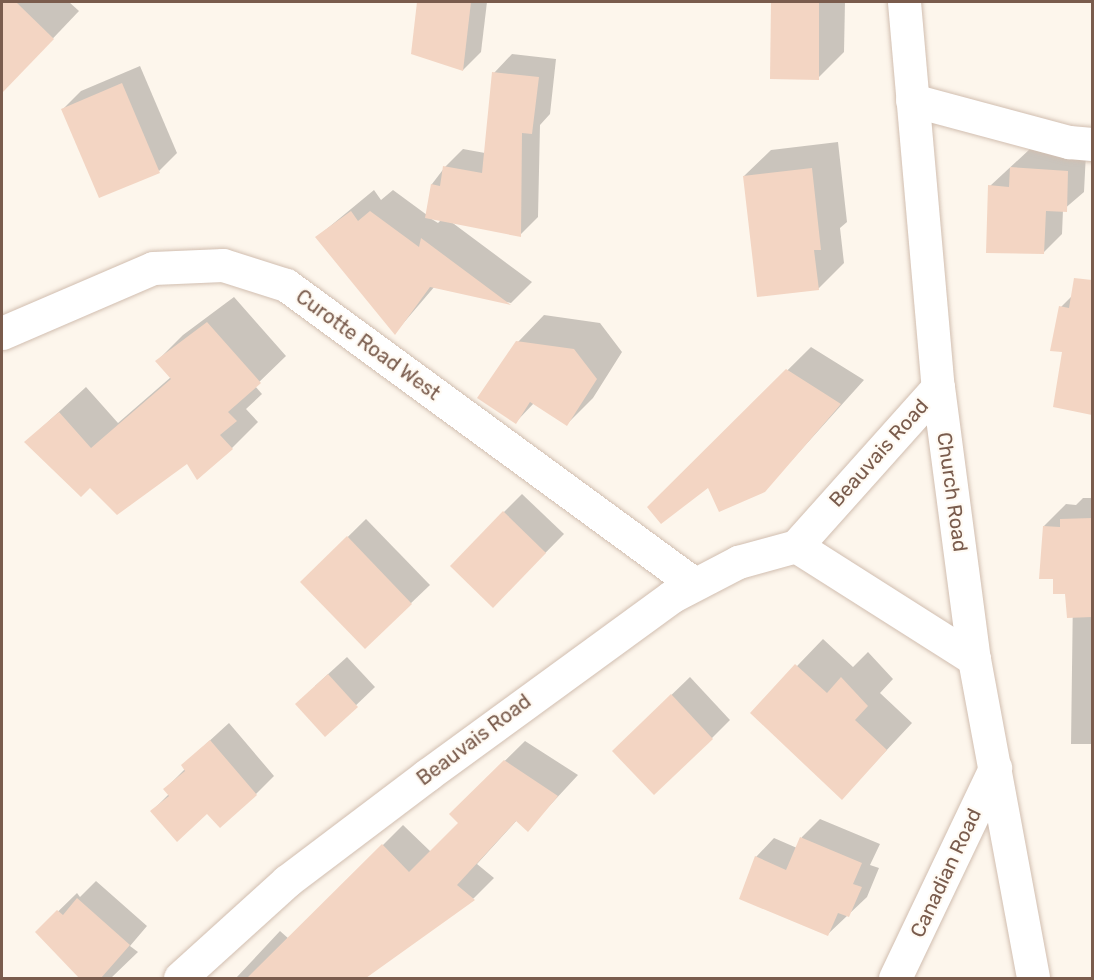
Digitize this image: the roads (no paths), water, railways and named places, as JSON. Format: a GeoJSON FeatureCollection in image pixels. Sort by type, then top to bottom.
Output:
{"type":"FeatureCollection","features":[{"type":"Feature","properties":{"kind":"street","name":"Church Road"},"geometry":{"type":"LineString","coordinates":[[904,2],[938,387],[974,659],[1033,978]]}},
{"type":"Feature","properties":{"kind":"street"},"geometry":{"type":"LineString","coordinates":[[912,100],[1069,142],[1092,144]]}},
{"type":"Feature","properties":{"kind":"street","name":"Curotte Road West"},"geometry":{"type":"LineString","coordinates":[[2,333],[153,268],[223,265],[286,285],[693,583]]}},
{"type":"Feature","properties":{"kind":"street","name":"Beauvais Road"},"geometry":{"type":"LineString","coordinates":[[180,978],[287,881],[615,635],[693,583],[738,562],[796,546],[938,387]]}},
{"type":"Feature","properties":{"kind":"street"},"geometry":{"type":"LineString","coordinates":[[796,546],[974,659]]}},
{"type":"Feature","properties":{"kind":"street","name":"Canadian Road"},"geometry":{"type":"LineString","coordinates":[[895,978],[995,768]]}}]}
